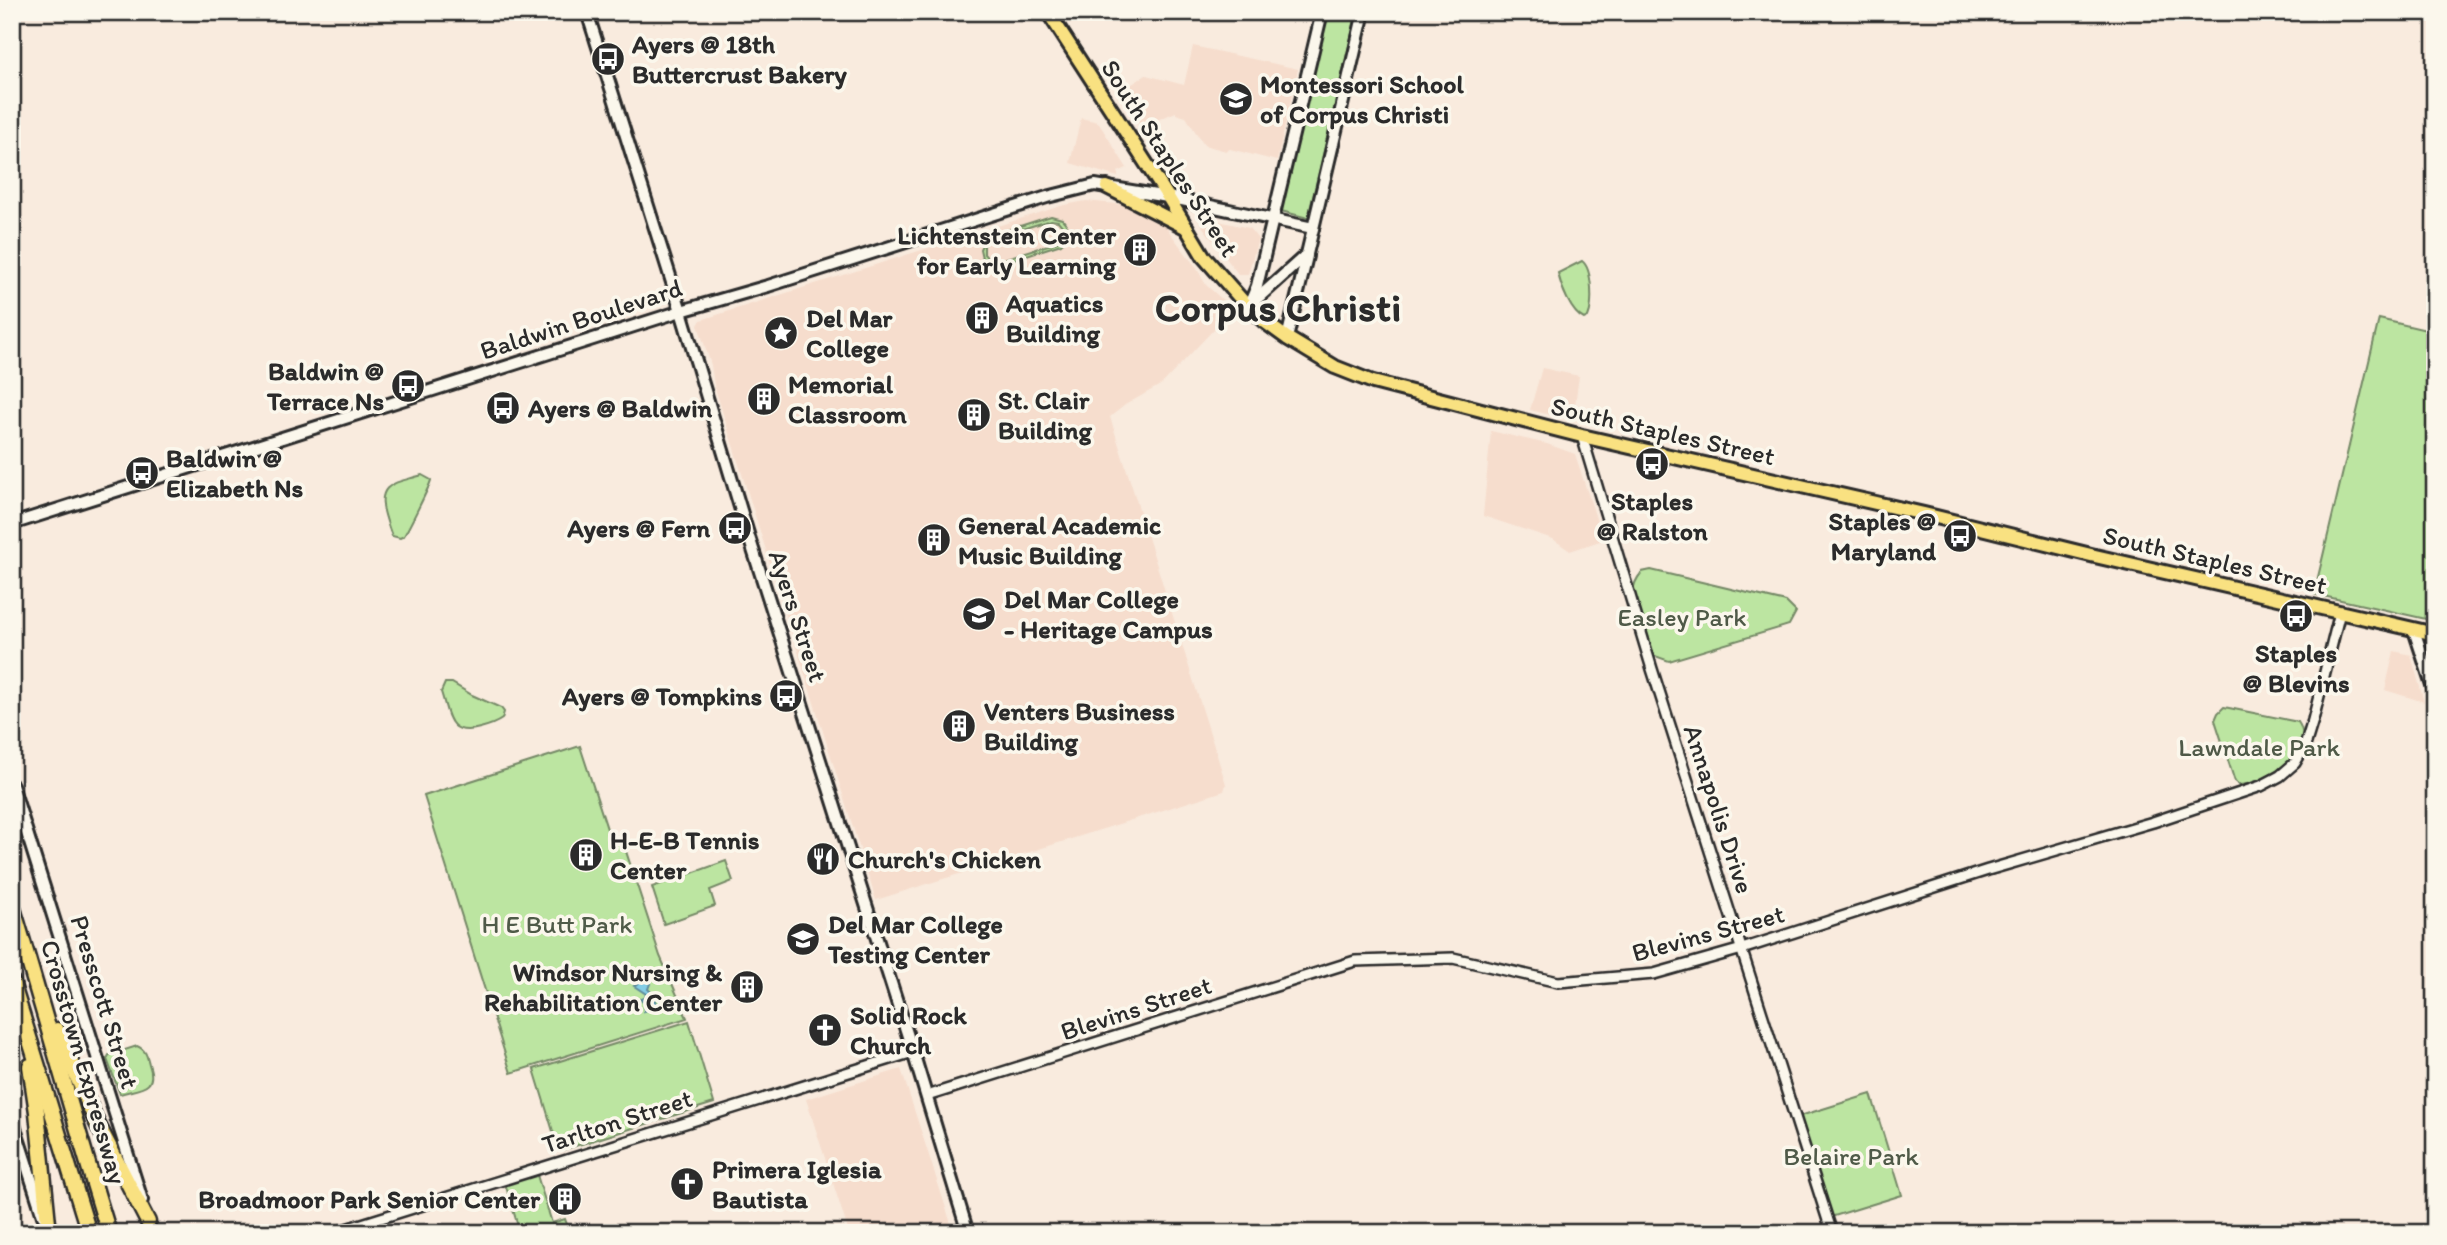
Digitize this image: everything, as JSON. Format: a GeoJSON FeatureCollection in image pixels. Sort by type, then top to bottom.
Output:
{"type":"FeatureCollection","features":[{"type":"Feature","properties":{"kind":"highway","name":"Crosstown Expressway"},"geometry":{"type":"LineString","coordinates":[[12,905],[66,1096],[109,1233]]}},
{"type":"Feature","properties":{"kind":"highway"},"geometry":{"type":"LineString","coordinates":[[33,973],[96,1121],[150,1227]]}},
{"type":"Feature","properties":{"kind":"highway","name":"Crosstown Expressway"},"geometry":{"type":"LineString","coordinates":[[12,982],[89,1233]]}},
{"type":"Feature","properties":{"kind":"highway"},"geometry":{"type":"LineString","coordinates":[[22,1012],[37,1112],[49,1233]]}},
{"type":"Feature","properties":{"kind":"main road","name":"Ayers Street"},"geometry":{"type":"LineString","coordinates":[[587,12],[968,1233]]}},
{"type":"Feature","properties":{"kind":"main road","name":"South Staples Street"},"geometry":{"type":"LineString","coordinates":[[1048,12],[1204,257],[1248,307],[1287,338],[1335,367],[1373,382],[1582,436],[2435,634]]}},
{"type":"Feature","properties":{"kind":"main road"},"geometry":{"type":"LineString","coordinates":[[1248,307],[1257,286],[1322,12]]}},
{"type":"Feature","properties":{"kind":"main road"},"geometry":{"type":"LineString","coordinates":[[1287,338],[1364,12]]}},
{"type":"Feature","properties":{"kind":"main road","name":"Baldwin Boulevard"},"geometry":{"type":"LineString","coordinates":[[12,524],[681,311],[1047,197],[1095,186],[1168,197],[1313,228]]}},
{"type":"Feature","properties":{"kind":"main road"},"geometry":{"type":"LineString","coordinates":[[1107,187],[1186,229]]}},
{"type":"Feature","properties":{"kind":"main road"},"geometry":{"type":"LineString","coordinates":[[1248,307],[1307,254]]}},
{"type":"Feature","properties":{"kind":"main road"},"geometry":{"type":"LineString","coordinates":[[2414,630],[2435,694]]}},
{"type":"Feature","properties":{"kind":"main road","name":"Presscott Street"},"geometry":{"type":"LineString","coordinates":[[12,785],[150,1227]]}},
{"type":"Feature","properties":{"kind":"main road"},"geometry":{"type":"LineString","coordinates":[[12,1119],[49,1233]]}},
{"type":"Feature","properties":{"kind":"street","name":"Annapolis Drive"},"geometry":{"type":"LineString","coordinates":[[1582,436],[1657,683],[1832,1233]]}},
{"type":"Feature","properties":{"kind":"street","name":"Blevins Street"},"geometry":{"type":"LineString","coordinates":[[927,1096],[1355,961],[1453,958],[1558,982],[1654,974],[2153,822],[2261,786],[2280,776],[2295,763],[2305,746],[2340,612]]}},
{"type":"Feature","properties":{"kind":"street","name":"Tarlton Street"},"geometry":{"type":"LineString","coordinates":[[333,1233],[913,1052]]}},
{"type":"Feature","properties":{"kind":"shaded area","name":"Montessori School of Corpus Christi"},"geometry":{"type":"Polygon","coordinates":[[[1193,46],[1298,69],[1277,161],[1204,145],[1186,117],[1176,112],[1148,124],[1136,122],[1117,94],[1146,75],[1184,85],[1193,46]]]}},
{"type":"Feature","properties":{"kind":"shaded area"},"geometry":{"type":"Polygon","coordinates":[[[1081,118],[1098,122],[1127,168],[1118,172],[1118,177],[1070,163],[1081,118]]]}},
{"type":"Feature","properties":{"kind":"shaded area","name":"Del Mar College - Heritage Campus"},"geometry":{"type":"Polygon","coordinates":[[[1086,201],[1127,205],[1149,213],[1162,222],[1196,267],[1206,285],[1233,309],[1162,384],[1110,417],[1226,784],[1224,791],[876,900],[714,385],[711,365],[698,325],[701,320],[1064,205],[1086,201]]]}},
{"type":"Feature","properties":{"kind":"shaded area"},"geometry":{"type":"Polygon","coordinates":[[[1210,219],[1249,228],[1258,239],[1248,274],[1238,274],[1202,226],[1210,219]]]}},
{"type":"Feature","properties":{"kind":"shaded area"},"geometry":{"type":"Polygon","coordinates":[[[1542,368],[1579,376],[1574,412],[1568,412],[1563,418],[1530,410],[1542,368]]]}},
{"type":"Feature","properties":{"kind":"shaded area"},"geometry":{"type":"Polygon","coordinates":[[[1491,431],[1547,444],[1575,454],[1603,540],[1570,551],[1553,539],[1483,516],[1491,431]]]}},
{"type":"Feature","properties":{"kind":"shaded area"},"geometry":{"type":"Polygon","coordinates":[[[2394,651],[2411,655],[2424,702],[2385,690],[2394,651]]]}},
{"type":"Feature","properties":{"kind":"shaded area"},"geometry":{"type":"Polygon","coordinates":[[[901,1069],[954,1233],[849,1233],[806,1099],[901,1069]]]}},
{"type":"Feature","properties":{"kind":"green space"},"geometry":{"type":"Polygon","coordinates":[[[1327,12],[1357,12],[1308,218],[1281,211],[1327,12]]]}},
{"type":"Feature","properties":{"kind":"green space"},"geometry":{"type":"Polygon","coordinates":[[[1051,216],[1062,219],[1068,232],[1061,244],[983,269],[982,266],[988,263],[982,258],[980,249],[986,237],[1051,216]],[[1051,220],[990,239],[984,245],[984,254],[989,260],[997,261],[1058,242],[1064,235],[1064,228],[1058,221],[1051,220]]]}},
{"type":"Feature","properties":{"kind":"green space"},"geometry":{"type":"Polygon","coordinates":[[[1582,261],[1586,265],[1591,288],[1590,312],[1584,319],[1571,306],[1558,273],[1582,261]]]}},
{"type":"Feature","properties":{"kind":"green space"},"geometry":{"type":"Polygon","coordinates":[[[2379,319],[2435,332],[2435,621],[2314,594],[2379,319]]]}},
{"type":"Feature","properties":{"kind":"green space"},"geometry":{"type":"Polygon","coordinates":[[[422,475],[431,480],[419,508],[404,536],[392,536],[383,496],[390,486],[397,482],[422,475]]]}},
{"type":"Feature","properties":{"kind":"green space","name":"Easley Park"},"geometry":{"type":"Polygon","coordinates":[[[1651,570],[1786,602],[1796,612],[1789,625],[1669,661],[1655,656],[1651,651],[1633,593],[1640,574],[1651,570]]]}},
{"type":"Feature","properties":{"kind":"green space"},"geometry":{"type":"Polygon","coordinates":[[[445,683],[452,683],[501,708],[504,712],[502,719],[489,726],[469,730],[456,727],[448,716],[441,692],[445,683]]]}},
{"type":"Feature","properties":{"kind":"green space","name":"Lawndale Park"},"geometry":{"type":"Polygon","coordinates":[[[2224,707],[2298,722],[2302,733],[2301,744],[2295,755],[2274,773],[2239,785],[2235,782],[2215,720],[2224,707]]]}},
{"type":"Feature","properties":{"kind":"green space","name":"H E Butt Park"},"geometry":{"type":"Polygon","coordinates":[[[580,746],[610,838],[621,836],[660,956],[687,1018],[511,1073],[424,796],[580,746]]]}},
{"type":"Feature","properties":{"kind":"green space"},"geometry":{"type":"Polygon","coordinates":[[[726,861],[733,881],[710,890],[715,906],[664,924],[652,887],[726,861]]]}},
{"type":"Feature","properties":{"kind":"green space"},"geometry":{"type":"Polygon","coordinates":[[[689,1021],[714,1103],[559,1151],[534,1069],[689,1021]]]}},
{"type":"Feature","properties":{"kind":"green space"},"geometry":{"type":"Polygon","coordinates":[[[137,1046],[147,1056],[151,1079],[140,1089],[120,1094],[107,1059],[109,1055],[137,1046]]]}},
{"type":"Feature","properties":{"kind":"green space","name":"Belaire Park"},"geometry":{"type":"Polygon","coordinates":[[[1871,1094],[1902,1195],[1831,1217],[1800,1116],[1871,1094]]]}},
{"type":"Feature","properties":{"kind":"green space"},"geometry":{"type":"Polygon","coordinates":[[[536,1172],[552,1223],[565,1219],[570,1233],[520,1233],[505,1183],[536,1172]]]}},
{"type":"Feature","properties":{"kind":"water"},"geometry":{"type":"Polygon","coordinates":[[[641,981],[651,981],[648,989],[653,994],[657,1007],[644,1011],[645,1004],[640,999],[645,998],[646,994],[634,986],[641,981]]]}},
{"type":"Feature","properties":{"kind":"place","name":"Ayers @ 18th Buttercrust Bakery"},"geometry":{"type":"Point","coordinates":[608,59]}},
{"type":"Feature","properties":{"kind":"place","name":"Montessori School of Corpus Christi"},"geometry":{"type":"Point","coordinates":[1236,99]}},
{"type":"Feature","properties":{"kind":"place","name":"Lichtenstein Center for Early Learning"},"geometry":{"type":"Point","coordinates":[1140,250]}},
{"type":"Feature","properties":{"kind":"place","name":"Aquatics Building"},"geometry":{"type":"Point","coordinates":[982,318]}},
{"type":"Feature","properties":{"kind":"place","name":"Del Mar College"},"geometry":{"type":"Point","coordinates":[781,333]}},
{"type":"Feature","properties":{"kind":"place","name":"Baldwin @ Terrace Ns"},"geometry":{"type":"Point","coordinates":[408,386]}},
{"type":"Feature","properties":{"kind":"place","name":"Memorial Classroom"},"geometry":{"type":"Point","coordinates":[764,399]}},
{"type":"Feature","properties":{"kind":"place","name":"Ayers @ Baldwin"},"geometry":{"type":"Point","coordinates":[503,408]}},
{"type":"Feature","properties":{"kind":"place","name":"St. Clair Building"},"geometry":{"type":"Point","coordinates":[974,415]}},
{"type":"Feature","properties":{"kind":"place","name":"Staples @ Ralston"},"geometry":{"type":"Point","coordinates":[1652,464]}},
{"type":"Feature","properties":{"kind":"place","name":"Baldwin @ Elizabeth Ns"},"geometry":{"type":"Point","coordinates":[142,473]}},
{"type":"Feature","properties":{"kind":"place","name":"Ayers @ Fern"},"geometry":{"type":"Point","coordinates":[735,528]}},
{"type":"Feature","properties":{"kind":"place","name":"Staples @ Maryland"},"geometry":{"type":"Point","coordinates":[1960,536]}},
{"type":"Feature","properties":{"kind":"place","name":"General Academic Music Building"},"geometry":{"type":"Point","coordinates":[934,540]}},
{"type":"Feature","properties":{"kind":"place","name":"Del Mar College - Heritage Campus"},"geometry":{"type":"Point","coordinates":[979,614]}},
{"type":"Feature","properties":{"kind":"place","name":"Staples @ Blevins"},"geometry":{"type":"Point","coordinates":[2296,616]}},
{"type":"Feature","properties":{"kind":"place","name":"Ayers @ Tompkins"},"geometry":{"type":"Point","coordinates":[786,696]}},
{"type":"Feature","properties":{"kind":"place","name":"Venters Business Building"},"geometry":{"type":"Point","coordinates":[959,726]}},
{"type":"Feature","properties":{"kind":"place","name":"H-E-B Tennis Center"},"geometry":{"type":"Point","coordinates":[586,855]}},
{"type":"Feature","properties":{"kind":"place","name":"Church's Chicken"},"geometry":{"type":"Point","coordinates":[823,859]}},
{"type":"Feature","properties":{"kind":"place","name":"Del Mar College Testing Center"},"geometry":{"type":"Point","coordinates":[803,939]}},
{"type":"Feature","properties":{"kind":"place","name":"Windsor Nursing & Rehabilitation Center"},"geometry":{"type":"Point","coordinates":[747,987]}},
{"type":"Feature","properties":{"kind":"place","name":"Solid Rock Church"},"geometry":{"type":"Point","coordinates":[825,1030]}},
{"type":"Feature","properties":{"kind":"place","name":"Primera Iglesia Bautista"},"geometry":{"type":"Point","coordinates":[687,1184]}},
{"type":"Feature","properties":{"kind":"place","name":"Broadmoor Park Senior Center"},"geometry":{"type":"Point","coordinates":[565,1199]}},
{"type":"Feature","properties":{"kind":"district","name":"Corpus Christi"},"geometry":{"type":"Point","coordinates":[1278,307]}}]}
